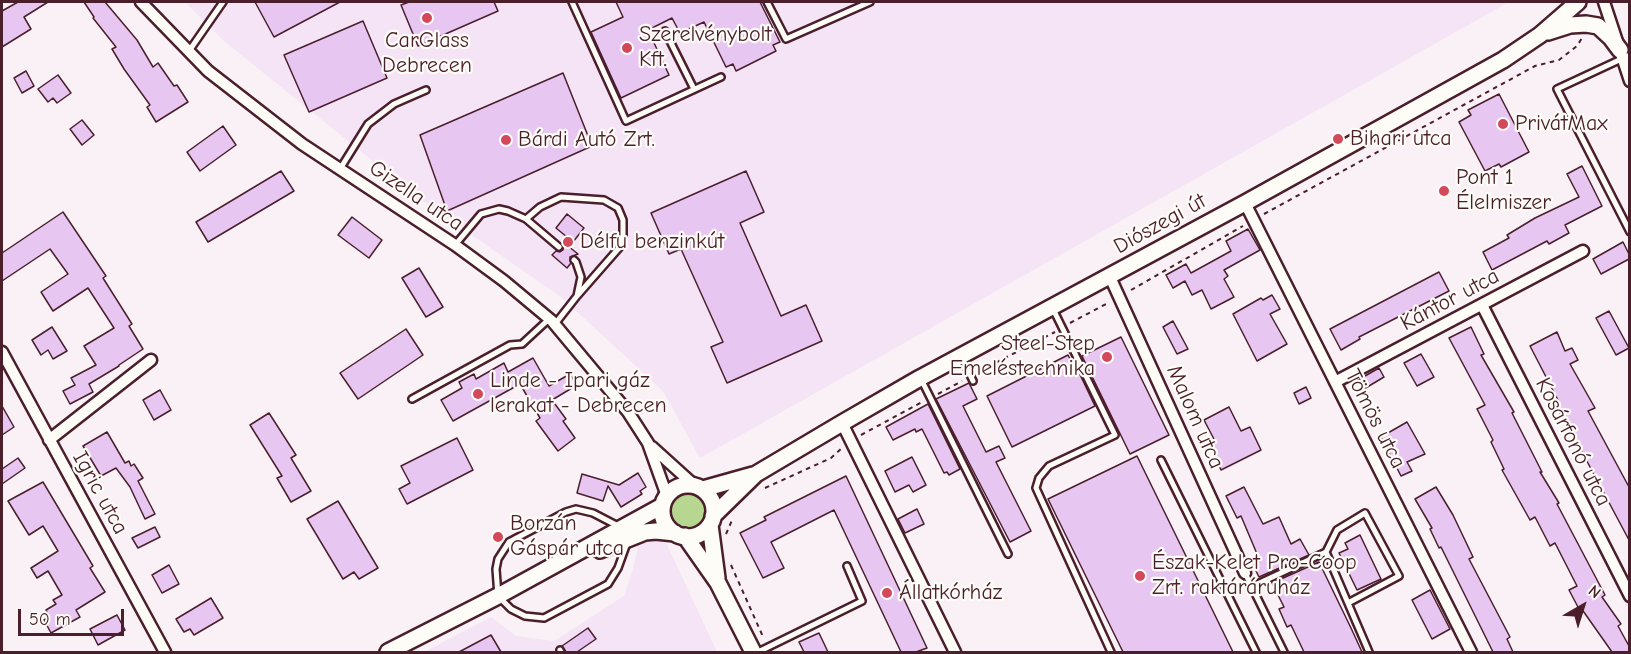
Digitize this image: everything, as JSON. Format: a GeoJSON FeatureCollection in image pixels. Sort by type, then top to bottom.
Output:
{"type":"FeatureCollection","features":[{"type":"Feature","properties":{"kind":"main road"},"geometry":{"type":"LineString","coordinates":[[1540,34],[1559,2]]}},
{"type":"Feature","properties":{"kind":"main road","name":"Diószegi út"},"geometry":{"type":"LineString","coordinates":[[712,520],[756,474],[920,378],[1110,277],[1503,60],[1540,34],[1578,2]]}},
{"type":"Feature","properties":{"kind":"main road"},"geometry":{"type":"LineString","coordinates":[[1540,34],[1570,25],[1598,26],[1624,54]]}},
{"type":"Feature","properties":{"kind":"main road","name":"Diószegi út"},"geometry":{"type":"LineString","coordinates":[[699,487],[756,474]]}},
{"type":"Feature","properties":{"kind":"main road"},"geometry":{"type":"LineString","coordinates":[[388,652],[525,580],[625,534],[664,501],[674,488],[684,485],[699,487],[710,497],[714,507],[712,520],[718,583]]}},
{"type":"Feature","properties":{"kind":"main road"},"geometry":{"type":"LineString","coordinates":[[664,501],[663,516],[667,526],[680,535],[718,583],[753,652]]}},
{"type":"Feature","properties":{"kind":"main road"},"geometry":{"type":"LineString","coordinates":[[625,534],[656,531],[694,536],[703,532],[712,520]]}},
{"type":"Feature","properties":{"kind":"street","name":"Gizella utca"},"geometry":{"type":"LineString","coordinates":[[141,2],[208,71],[302,144],[455,245],[504,281],[552,322],[617,397],[648,442],[699,487]]}},
{"type":"Feature","properties":{"kind":"street"},"geometry":{"type":"LineString","coordinates":[[1604,2],[1624,54],[1629,81]]}},
{"type":"Feature","properties":{"kind":"street","name":"Tömös utca"},"geometry":{"type":"LineString","coordinates":[[1245,203],[1471,652]]}},
{"type":"Feature","properties":{"kind":"street","name":"Kántor utca"},"geometry":{"type":"LineString","coordinates":[[1335,382],[1583,251]]}},
{"type":"Feature","properties":{"kind":"street","name":"Malom utca"},"geometry":{"type":"LineString","coordinates":[[1110,277],[1127,324],[1245,573]]}},
{"type":"Feature","properties":{"kind":"street","name":"Kosárfonó utca"},"geometry":{"type":"LineString","coordinates":[[1482,305],[1629,596]]}},
{"type":"Feature","properties":{"kind":"street","name":"Igric utca"},"geometry":{"type":"LineString","coordinates":[[2,352],[165,652]]}},
{"type":"Feature","properties":{"kind":"street"},"geometry":{"type":"LineString","coordinates":[[49,440],[151,360]]}},
{"type":"Feature","properties":{"kind":"street"},"geometry":{"type":"LineString","coordinates":[[842,423],[955,652]]}},
{"type":"Feature","properties":{"kind":"street","name":"Gizella utca"},"geometry":{"type":"LineString","coordinates":[[648,442],[664,501]]}},
{"type":"Feature","properties":{"kind":"lane"},"geometry":{"type":"LineString","coordinates":[[189,51],[223,2]]}},
{"type":"Feature","properties":{"kind":"lane"},"geometry":{"type":"LineString","coordinates":[[572,2],[626,121],[721,76]]}},
{"type":"Feature","properties":{"kind":"lane"},"geometry":{"type":"LineString","coordinates":[[767,2],[786,39],[870,2]]}},
{"type":"Feature","properties":{"kind":"lane"},"geometry":{"type":"LineString","coordinates":[[666,31],[694,89]]}},
{"type":"Feature","properties":{"kind":"lane"},"geometry":{"type":"LineString","coordinates":[[1624,54],[1557,89],[1629,232]]}},
{"type":"Feature","properties":{"kind":"lane"},"geometry":{"type":"LineString","coordinates":[[340,169],[369,124],[394,104],[426,90]]}},
{"type":"Feature","properties":{"kind":"lane"},"geometry":{"type":"LineString","coordinates":[[412,399],[510,345],[522,344],[552,322],[619,248],[624,235],[623,220],[618,208],[604,200],[561,197],[540,207],[526,219]]}},
{"type":"Feature","properties":{"kind":"lane"},"geometry":{"type":"LineString","coordinates":[[455,245],[481,214],[499,209],[526,219],[559,247]]}},
{"type":"Feature","properties":{"kind":"lane"},"geometry":{"type":"LineString","coordinates":[[574,260],[581,277],[577,296]]}},
{"type":"Feature","properties":{"kind":"lane"},"geometry":{"type":"LineString","coordinates":[[1052,308],[1075,349],[1115,435],[1049,466],[1039,478],[1036,488],[1112,652]]}},
{"type":"Feature","properties":{"kind":"lane"},"geometry":{"type":"LineString","coordinates":[[961,356],[973,381]]}},
{"type":"Feature","properties":{"kind":"lane"},"geometry":{"type":"LineString","coordinates":[[920,378],[1008,554]]}},
{"type":"Feature","properties":{"kind":"lane"},"geometry":{"type":"LineString","coordinates":[[1161,460],[1256,652]]}},
{"type":"Feature","properties":{"kind":"lane"},"geometry":{"type":"LineString","coordinates":[[576,509],[592,513],[625,534],[618,568],[608,584],[544,618],[518,613],[498,596],[496,569],[498,559],[509,542],[566,512],[576,509]]}},
{"type":"Feature","properties":{"kind":"lane"},"geometry":{"type":"LineString","coordinates":[[1251,586],[1326,552],[1337,530],[1365,513],[1400,576],[1348,603]]}},
{"type":"Feature","properties":{"kind":"lane"},"geometry":{"type":"LineString","coordinates":[[1326,552],[1369,652]]}},
{"type":"Feature","properties":{"kind":"lane"},"geometry":{"type":"LineString","coordinates":[[758,652],[862,602],[847,566]]}},
{"type":"Feature","properties":{"kind":"lane"},"geometry":{"type":"LineString","coordinates":[[1245,573],[1284,652]]}},
{"type":"Feature","properties":{"kind":"shaded area"},"geometry":{"type":"Polygon","coordinates":[[[185,2],[1509,2],[700,458],[663,391],[561,297],[420,199],[224,41],[185,2]]]}},
{"type":"Feature","properties":{"kind":"shaded area"},"geometry":{"type":"Polygon","coordinates":[[[664,538],[717,652],[424,652],[491,617],[516,636],[554,641],[624,596],[639,541],[664,538]]]}},
{"type":"Feature","properties":{"kind":"green space"},"geometry":{"type":"Polygon","coordinates":[[[688,494],[700,499],[705,511],[700,523],[688,528],[676,523],[671,511],[676,499],[688,494]]]}},
{"type":"Feature","properties":{"kind":"building"},"geometry":{"type":"Polygon","coordinates":[[[18,2],[48,2],[24,17],[31,29],[2,47],[2,11],[18,2]]]}},
{"type":"Feature","properties":{"kind":"building"},"geometry":{"type":"Polygon","coordinates":[[[84,2],[105,2],[137,40],[153,67],[158,63],[188,102],[156,122],[147,107],[150,105],[112,49],[116,47],[93,18],[84,2]]]}},
{"type":"Feature","properties":{"kind":"building"},"geometry":{"type":"Polygon","coordinates":[[[255,2],[340,2],[274,37],[255,2]]]}},
{"type":"Feature","properties":{"kind":"building"},"geometry":{"type":"Polygon","coordinates":[[[409,2],[494,2],[498,11],[418,46],[401,5],[409,2]]]}},
{"type":"Feature","properties":{"kind":"building","name":"Szerelvénybolt Kft."},"geometry":{"type":"Polygon","coordinates":[[[616,2],[760,2],[780,42],[773,45],[776,51],[736,71],[733,64],[726,67],[704,22],[680,33],[672,18],[648,30],[669,75],[621,98],[591,32],[623,17],[616,2]]]}},
{"type":"Feature","properties":{"kind":"building"},"geometry":{"type":"Polygon","coordinates":[[[363,21],[387,78],[309,112],[284,55],[363,21]]]}},
{"type":"Feature","properties":{"kind":"building"},"geometry":{"type":"Polygon","coordinates":[[[26,71],[34,86],[22,93],[14,78],[26,71]]]}},
{"type":"Feature","properties":{"kind":"building","name":"Bárdi Autó Zrt."},"geometry":{"type":"Polygon","coordinates":[[[563,73],[592,146],[447,211],[420,135],[563,73]]]}},
{"type":"Feature","properties":{"kind":"building"},"geometry":{"type":"Polygon","coordinates":[[[58,75],[71,93],[57,103],[53,98],[48,102],[38,89],[58,75]]]}},
{"type":"Feature","properties":{"kind":"building"},"geometry":{"type":"Polygon","coordinates":[[[1499,94],[1529,152],[1501,167],[1499,164],[1485,171],[1459,122],[1471,115],[1468,110],[1499,94]]]}},
{"type":"Feature","properties":{"kind":"building"},"geometry":{"type":"Polygon","coordinates":[[[82,120],[94,135],[82,145],[70,129],[82,120]]]}},
{"type":"Feature","properties":{"kind":"building"},"geometry":{"type":"Polygon","coordinates":[[[223,126],[236,145],[200,171],[187,152],[223,126]]]}},
{"type":"Feature","properties":{"kind":"building"},"geometry":{"type":"Polygon","coordinates":[[[1582,166],[1602,206],[1565,225],[1569,233],[1549,244],[1547,241],[1492,270],[1483,252],[1509,238],[1507,235],[1535,218],[1579,197],[1567,174],[1582,166]]]}},
{"type":"Feature","properties":{"kind":"building"},"geometry":{"type":"Polygon","coordinates":[[[281,171],[294,191],[208,242],[196,222],[281,171]]]}},
{"type":"Feature","properties":{"kind":"building"},"geometry":{"type":"Polygon","coordinates":[[[746,171],[764,212],[740,223],[781,316],[806,305],[822,341],[727,383],[711,347],[723,342],[681,249],[669,254],[651,213],[746,171]]]}},
{"type":"Feature","properties":{"kind":"building"},"geometry":{"type":"Polygon","coordinates":[[[63,212],[106,276],[103,278],[132,324],[129,326],[143,349],[89,384],[93,392],[70,404],[63,391],[75,385],[71,378],[96,365],[84,346],[114,328],[88,288],[53,311],[41,292],[68,274],[50,249],[2,281],[2,253],[63,212]]]}},
{"type":"Feature","properties":{"kind":"building"},"geometry":{"type":"Polygon","coordinates":[[[567,214],[584,228],[573,242],[556,228],[567,214]]]}},
{"type":"Feature","properties":{"kind":"building"},"geometry":{"type":"Polygon","coordinates":[[[352,217],[382,240],[369,258],[338,235],[352,217]]]}},
{"type":"Feature","properties":{"kind":"building"},"geometry":{"type":"Polygon","coordinates":[[[1248,229],[1260,250],[1224,270],[1228,276],[1224,279],[1234,297],[1211,309],[1202,290],[1192,295],[1185,281],[1173,288],[1166,275],[1186,264],[1191,273],[1231,251],[1226,241],[1248,229]]]}},
{"type":"Feature","properties":{"kind":"building"},"geometry":{"type":"Polygon","coordinates":[[[563,242],[578,254],[570,257],[571,263],[567,268],[552,255],[556,251],[563,250],[563,242]]]}},
{"type":"Feature","properties":{"kind":"building"},"geometry":{"type":"Polygon","coordinates":[[[1623,242],[1629,259],[1601,274],[1593,259],[1623,242]]]}},
{"type":"Feature","properties":{"kind":"building"},"geometry":{"type":"Polygon","coordinates":[[[419,268],[443,307],[426,317],[402,278],[419,268]]]}},
{"type":"Feature","properties":{"kind":"building"},"geometry":{"type":"Polygon","coordinates":[[[1439,272],[1449,291],[1359,337],[1360,339],[1341,350],[1330,329],[1439,272]]]}},
{"type":"Feature","properties":{"kind":"building"},"geometry":{"type":"Polygon","coordinates":[[[1272,295],[1280,309],[1270,314],[1287,344],[1257,361],[1233,314],[1261,298],[1263,300],[1272,295]]]}},
{"type":"Feature","properties":{"kind":"building"},"geometry":{"type":"Polygon","coordinates":[[[1609,311],[1629,348],[1616,355],[1596,318],[1609,311]]]}},
{"type":"Feature","properties":{"kind":"building"},"geometry":{"type":"Polygon","coordinates":[[[1173,321],[1188,349],[1177,354],[1163,327],[1173,321]]]}},
{"type":"Feature","properties":{"kind":"building"},"geometry":{"type":"Polygon","coordinates":[[[52,327],[67,351],[53,359],[48,350],[41,355],[32,340],[52,327]]]}},
{"type":"Feature","properties":{"kind":"building"},"geometry":{"type":"Polygon","coordinates":[[[1471,327],[1484,354],[1481,355],[1514,412],[1512,413],[1542,472],[1540,472],[1559,503],[1557,504],[1605,595],[1602,597],[1621,624],[1618,626],[1629,646],[1629,652],[1612,652],[1581,608],[1579,609],[1569,590],[1577,586],[1555,543],[1550,546],[1535,517],[1530,520],[1502,470],[1504,469],[1491,442],[1493,440],[1477,409],[1485,405],[1449,338],[1471,327]]]}},
{"type":"Feature","properties":{"kind":"building"},"geometry":{"type":"Polygon","coordinates":[[[406,329],[423,355],[358,399],[340,373],[406,329]]]}},
{"type":"Feature","properties":{"kind":"building"},"geometry":{"type":"Polygon","coordinates":[[[1557,332],[1565,351],[1572,348],[1578,360],[1570,364],[1595,408],[1588,411],[1629,487],[1629,540],[1555,404],[1559,402],[1530,346],[1557,332]]]}},
{"type":"Feature","properties":{"kind":"building"},"geometry":{"type":"Polygon","coordinates":[[[1121,337],[1169,435],[1130,454],[1082,356],[1121,337]]]}},
{"type":"Feature","properties":{"kind":"building"},"geometry":{"type":"Polygon","coordinates":[[[1421,354],[1434,377],[1417,386],[1404,363],[1421,354]]]}},
{"type":"Feature","properties":{"kind":"building"},"geometry":{"type":"Polygon","coordinates":[[[1068,355],[1071,361],[1073,360],[1095,406],[1012,447],[987,396],[1068,355]]]}},
{"type":"Feature","properties":{"kind":"building"},"geometry":{"type":"Polygon","coordinates":[[[533,358],[549,386],[570,374],[577,385],[552,400],[566,419],[563,421],[575,438],[558,451],[536,421],[540,418],[520,384],[453,421],[441,400],[462,388],[459,382],[474,374],[476,379],[504,363],[508,372],[533,358]]]}},
{"type":"Feature","properties":{"kind":"building"},"geometry":{"type":"Polygon","coordinates":[[[1379,368],[1384,377],[1364,389],[1358,380],[1379,368]]]}},
{"type":"Feature","properties":{"kind":"building"},"geometry":{"type":"Polygon","coordinates":[[[969,383],[977,399],[963,406],[986,452],[999,446],[1005,458],[996,462],[1031,531],[1010,542],[936,399],[969,383]]]}},
{"type":"Feature","properties":{"kind":"building"},"geometry":{"type":"Polygon","coordinates":[[[1306,387],[1311,398],[1299,404],[1294,393],[1306,387]]]}},
{"type":"Feature","properties":{"kind":"building"},"geometry":{"type":"Polygon","coordinates":[[[160,390],[171,410],[154,420],[143,400],[160,390]]]}},
{"type":"Feature","properties":{"kind":"building"},"geometry":{"type":"Polygon","coordinates":[[[928,404],[960,469],[949,475],[947,472],[944,473],[922,429],[916,432],[915,429],[893,440],[886,427],[928,404]]]}},
{"type":"Feature","properties":{"kind":"building"},"geometry":{"type":"Polygon","coordinates":[[[2,406],[14,427],[2,435],[2,406]]]}},
{"type":"Feature","properties":{"kind":"building"},"geometry":{"type":"Polygon","coordinates":[[[1229,407],[1241,431],[1250,427],[1261,450],[1221,470],[1210,446],[1216,443],[1204,420],[1229,407]]]}},
{"type":"Feature","properties":{"kind":"building"},"geometry":{"type":"Polygon","coordinates":[[[269,413],[296,455],[291,458],[311,491],[291,502],[277,478],[282,476],[250,425],[269,413]]]}},
{"type":"Feature","properties":{"kind":"building"},"geometry":{"type":"Polygon","coordinates":[[[1407,422],[1425,454],[1407,462],[1412,471],[1401,476],[1381,437],[1407,422]]]}},
{"type":"Feature","properties":{"kind":"building"},"geometry":{"type":"Polygon","coordinates":[[[107,432],[125,463],[129,461],[131,466],[134,464],[143,478],[138,481],[155,514],[145,519],[130,487],[116,468],[101,476],[83,446],[107,432]]]}},
{"type":"Feature","properties":{"kind":"building"},"geometry":{"type":"Polygon","coordinates":[[[457,438],[473,470],[407,504],[399,489],[410,483],[401,466],[457,438]]]}},
{"type":"Feature","properties":{"kind":"building","name":"Észak-Kelet Pro-Coop Zrt. raktáráruház"},"geometry":{"type":"Polygon","coordinates":[[[1137,456],[1233,652],[1123,652],[1048,499],[1137,456]]]}},
{"type":"Feature","properties":{"kind":"building"},"geometry":{"type":"Polygon","coordinates":[[[912,457],[926,485],[913,492],[909,485],[895,492],[885,471],[912,457]]]}},
{"type":"Feature","properties":{"kind":"building"},"geometry":{"type":"Polygon","coordinates":[[[18,458],[25,468],[2,484],[2,469],[18,458]]]}},
{"type":"Feature","properties":{"kind":"building"},"geometry":{"type":"Polygon","coordinates":[[[638,473],[646,487],[640,491],[642,494],[621,507],[608,486],[603,501],[577,493],[582,474],[619,485],[638,473]]]}},
{"type":"Feature","properties":{"kind":"building","name":"Állatkórház"},"geometry":{"type":"Polygon","coordinates":[[[846,476],[927,648],[916,652],[901,652],[834,510],[771,542],[784,568],[763,578],[740,533],[766,520],[764,517],[846,476]]]}},
{"type":"Feature","properties":{"kind":"building"},"geometry":{"type":"Polygon","coordinates":[[[43,482],[93,566],[90,568],[105,592],[76,610],[80,617],[51,633],[44,620],[49,617],[46,610],[56,604],[53,600],[62,595],[48,571],[37,578],[31,568],[58,551],[43,526],[29,535],[8,501],[43,482]]]}},
{"type":"Feature","properties":{"kind":"building"},"geometry":{"type":"Polygon","coordinates":[[[1244,487],[1263,524],[1279,517],[1291,544],[1300,539],[1309,555],[1259,577],[1253,565],[1260,561],[1241,516],[1237,518],[1226,496],[1244,487]]]}},
{"type":"Feature","properties":{"kind":"building"},"geometry":{"type":"Polygon","coordinates":[[[1436,487],[1453,515],[1473,557],[1469,559],[1510,637],[1507,639],[1513,652],[1493,652],[1441,547],[1439,548],[1430,529],[1432,528],[1415,499],[1436,487]]]}},
{"type":"Feature","properties":{"kind":"building"},"geometry":{"type":"Polygon","coordinates":[[[338,501],[378,568],[359,579],[354,572],[343,579],[307,519],[338,501]]]}},
{"type":"Feature","properties":{"kind":"building"},"geometry":{"type":"Polygon","coordinates":[[[917,509],[924,524],[905,533],[898,519],[917,509]]]}},
{"type":"Feature","properties":{"kind":"building"},"geometry":{"type":"Polygon","coordinates":[[[155,527],[160,537],[138,548],[132,538],[155,527]]]}},
{"type":"Feature","properties":{"kind":"building"},"geometry":{"type":"Polygon","coordinates":[[[1360,535],[1381,579],[1357,590],[1339,553],[1348,549],[1345,543],[1360,535]]]}},
{"type":"Feature","properties":{"kind":"building"},"geometry":{"type":"Polygon","coordinates":[[[1319,562],[1362,652],[1304,652],[1291,625],[1287,627],[1279,609],[1284,607],[1272,583],[1319,562]]]}},
{"type":"Feature","properties":{"kind":"building"},"geometry":{"type":"Polygon","coordinates":[[[169,565],[179,584],[162,593],[152,575],[169,565]]]}},
{"type":"Feature","properties":{"kind":"building"},"geometry":{"type":"Polygon","coordinates":[[[1430,590],[1450,629],[1432,639],[1412,600],[1430,590]]]}},
{"type":"Feature","properties":{"kind":"building"},"geometry":{"type":"Polygon","coordinates":[[[211,598],[223,618],[194,635],[190,629],[184,632],[176,619],[211,598]]]}},
{"type":"Feature","properties":{"kind":"building"},"geometry":{"type":"Polygon","coordinates":[[[117,615],[125,630],[98,645],[90,629],[117,615]]]}},
{"type":"Feature","properties":{"kind":"building"},"geometry":{"type":"Polygon","coordinates":[[[588,628],[596,639],[577,652],[566,652],[562,646],[588,628]]]}},
{"type":"Feature","properties":{"kind":"building"},"geometry":{"type":"Polygon","coordinates":[[[819,633],[828,652],[804,652],[799,642],[819,633]]]}},
{"type":"Feature","properties":{"kind":"building"},"geometry":{"type":"Polygon","coordinates":[[[491,635],[501,652],[459,652],[491,635]]]}},
{"type":"Feature","properties":{"kind":"place","name":"CarGlass Debrecen"},"geometry":{"type":"Point","coordinates":[427,18]}},
{"type":"Feature","properties":{"kind":"place","name":"Szerelvénybolt Kft."},"geometry":{"type":"Point","coordinates":[627,48]}},
{"type":"Feature","properties":{"kind":"place","name":"PrivátMax"},"geometry":{"type":"Point","coordinates":[1503,124]}},
{"type":"Feature","properties":{"kind":"place","name":"Bihari utca"},"geometry":{"type":"Point","coordinates":[1338,139]}},
{"type":"Feature","properties":{"kind":"place","name":"Bárdi Autó Zrt."},"geometry":{"type":"Point","coordinates":[506,140]}},
{"type":"Feature","properties":{"kind":"place","name":"Pont 1 Élelmiszer"},"geometry":{"type":"Point","coordinates":[1444,191]}},
{"type":"Feature","properties":{"kind":"place","name":"Délfu benzinkút"},"geometry":{"type":"Point","coordinates":[568,242]}},
{"type":"Feature","properties":{"kind":"place","name":"Steel-Step Emeléstechnika"},"geometry":{"type":"Point","coordinates":[1107,357]}},
{"type":"Feature","properties":{"kind":"place","name":"Linde - Ipari gáz lerakat - Debrecen"},"geometry":{"type":"Point","coordinates":[478,394]}},
{"type":"Feature","properties":{"kind":"place","name":"Borzán Gáspár utca"},"geometry":{"type":"Point","coordinates":[498,537]}},
{"type":"Feature","properties":{"kind":"place","name":"Észak-Kelet Pro-Coop Zrt. raktáráruház"},"geometry":{"type":"Point","coordinates":[1140,576]}},
{"type":"Feature","properties":{"kind":"place","name":"Állatkórház"},"geometry":{"type":"Point","coordinates":[887,593]}}]}
